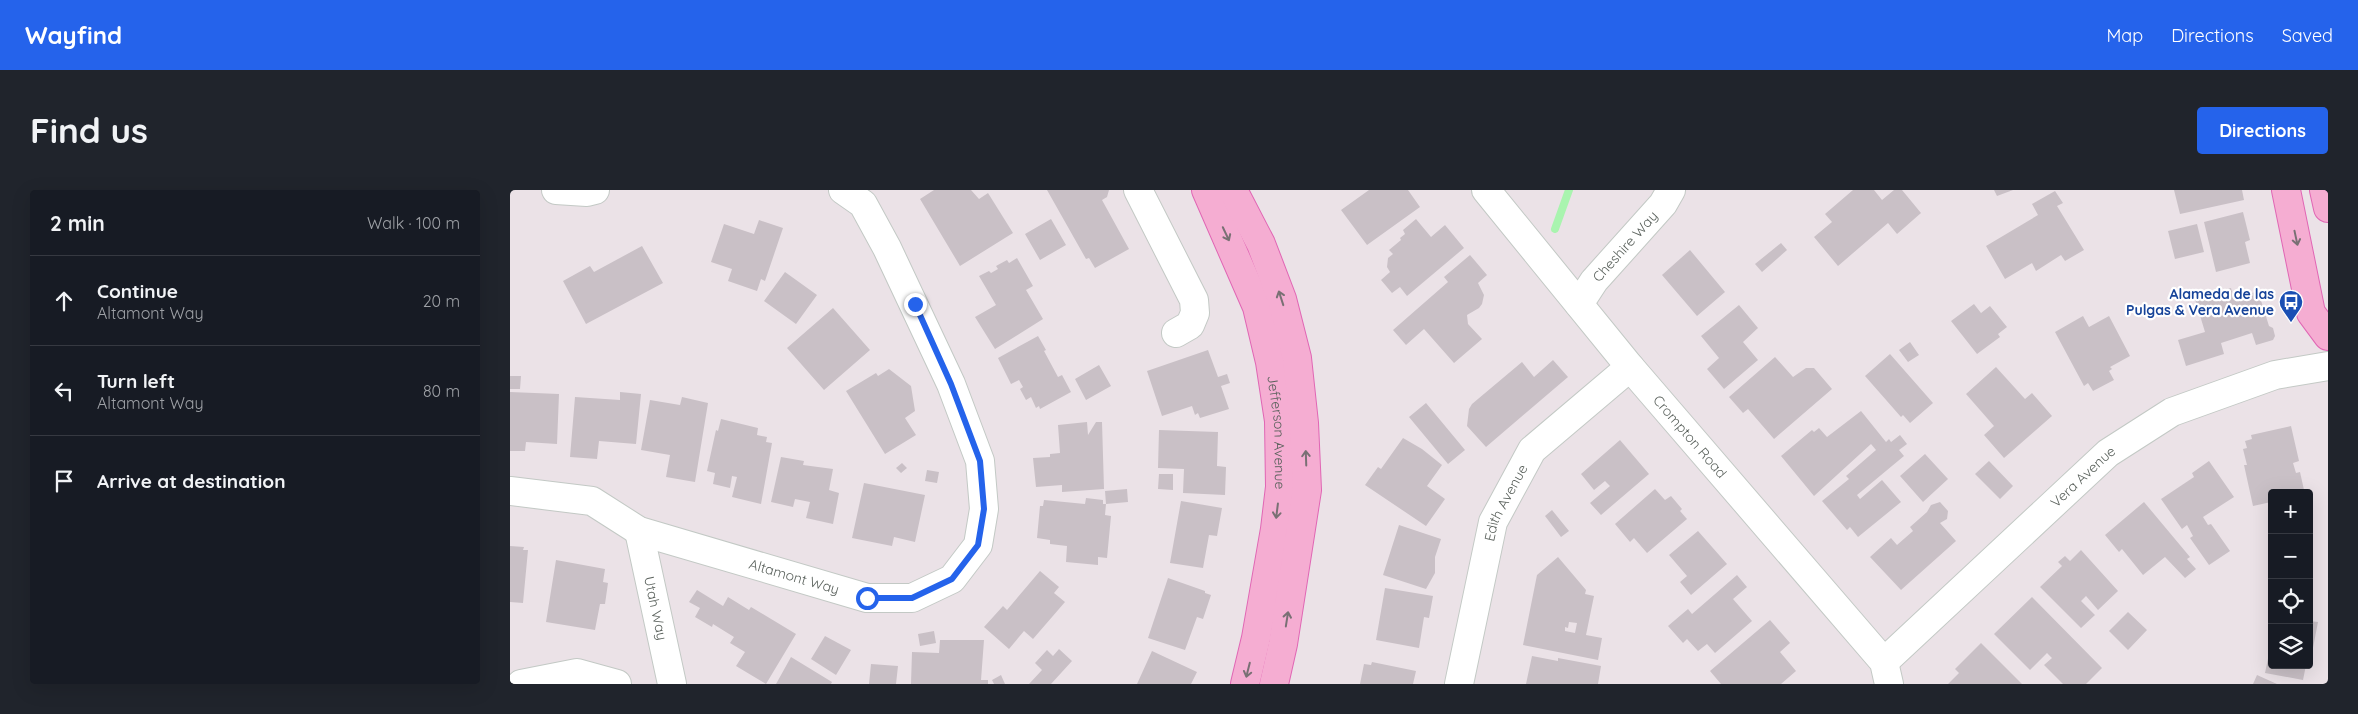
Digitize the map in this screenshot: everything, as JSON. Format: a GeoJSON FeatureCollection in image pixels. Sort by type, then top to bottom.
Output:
{"type":"FeatureCollection","features":[{"type":"Feature","properties":{"kind":"main road","name":"Jefferson Avenue"},"geometry":{"type":"LineString","coordinates":[[1206,190],[1257,307],[1270,362],[1279,421],[1280,487],[1275,529],[1256,638],[1245,684]]}},
{"type":"Feature","properties":{"kind":"main road","name":"Jefferson Avenue"},"geometry":{"type":"LineString","coordinates":[[1233,190],[1261,244],[1282,299],[1297,358],[1304,423],[1307,490],[1283,644],[1274,684]]}},
{"type":"Feature","properties":{"kind":"main road"},"geometry":{"type":"LineString","coordinates":[[2286,190],[2312,312],[2328,336]]}},
{"type":"Feature","properties":{"kind":"main road"},"geometry":{"type":"LineString","coordinates":[[2324,190],[2328,208]]}},
{"type":"Feature","properties":{"kind":"street"},"geometry":{"type":"LineString","coordinates":[[556,190],[587,192],[596,190]]}},
{"type":"Feature","properties":{"kind":"street","name":"Altamont Way"},"geometry":{"type":"LineString","coordinates":[[510,491],[592,501],[639,531],[867,598],[912,598],[952,579],[978,545],[984,509],[980,461],[951,384],[887,248],[863,204],[843,190]]}},
{"type":"Feature","properties":{"kind":"street"},"geometry":{"type":"LineString","coordinates":[[1138,190],[1194,300],[1194,312],[1190,325],[1176,334]]}},
{"type":"Feature","properties":{"kind":"street","name":"Crompton Road"},"geometry":{"type":"LineString","coordinates":[[1486,190],[1630,367],[1887,673]]}},
{"type":"Feature","properties":{"kind":"street","name":"Cheshire Way"},"geometry":{"type":"LineString","coordinates":[[1578,304],[1594,281],[1663,204],[1671,190]]}},
{"type":"Feature","properties":{"kind":"street","name":"Vera Avenue"},"geometry":{"type":"LineString","coordinates":[[1887,673],[2108,452],[2172,412],[2275,375],[2328,366]]}},
{"type":"Feature","properties":{"kind":"street","name":"Edith Avenue"},"geometry":{"type":"LineString","coordinates":[[1459,684],[1493,522],[1532,450],[1630,367]]}},
{"type":"Feature","properties":{"kind":"street","name":"Utah Way"},"geometry":{"type":"LineString","coordinates":[[639,531],[672,684]]}},
{"type":"Feature","properties":{"kind":"street"},"geometry":{"type":"LineString","coordinates":[[521,684],[577,673],[617,684]]}},
{"type":"Feature","properties":{"kind":"building"},"geometry":{"type":"Polygon","coordinates":[[[934,190],[971,190],[979,199],[988,193],[1013,233],[960,266],[920,199],[934,190]]]}},
{"type":"Feature","properties":{"kind":"building"},"geometry":{"type":"Polygon","coordinates":[[[1047,190],[1109,190],[1107,197],[1102,200],[1129,249],[1095,268],[1089,258],[1086,259],[1047,190]]]}},
{"type":"Feature","properties":{"kind":"building"},"geometry":{"type":"Polygon","coordinates":[[[1369,190],[1408,190],[1420,207],[1367,245],[1341,210],[1369,190]]]}},
{"type":"Feature","properties":{"kind":"building"},"geometry":{"type":"Polygon","coordinates":[[[1853,190],[1874,190],[1882,200],[1894,190],[1902,190],[1921,213],[1897,234],[1888,223],[1838,266],[1814,237],[1832,222],[1825,214],[1853,190]]]}},
{"type":"Feature","properties":{"kind":"building"},"geometry":{"type":"Polygon","coordinates":[[[1994,190],[2013,190],[1997,196],[1994,190]]]}},
{"type":"Feature","properties":{"kind":"building"},"geometry":{"type":"Polygon","coordinates":[[[2174,190],[2242,190],[2244,200],[2180,214],[2174,190]]]}},
{"type":"Feature","properties":{"kind":"building"},"geometry":{"type":"Polygon","coordinates":[[[2055,191],[2063,203],[2057,206],[2084,250],[2065,261],[2061,255],[2036,271],[2032,263],[2005,279],[1986,246],[2038,215],[2032,204],[2055,191]]]}},
{"type":"Feature","properties":{"kind":"building"},"geometry":{"type":"Polygon","coordinates":[[[2243,212],[2250,240],[2245,242],[2250,263],[2216,272],[2204,222],[2243,212]]]}},
{"type":"Feature","properties":{"kind":"building"},"geometry":{"type":"Polygon","coordinates":[[[1051,219],[1066,245],[1040,260],[1025,234],[1051,219]]]}},
{"type":"Feature","properties":{"kind":"building"},"geometry":{"type":"Polygon","coordinates":[[[1416,219],[1431,237],[1445,225],[1464,248],[1407,296],[1400,287],[1392,293],[1381,280],[1390,272],[1387,267],[1388,258],[1393,254],[1389,250],[1401,240],[1400,238],[1405,234],[1403,230],[1416,219]]]}},
{"type":"Feature","properties":{"kind":"building"},"geometry":{"type":"Polygon","coordinates":[[[759,220],[783,228],[765,281],[761,279],[757,291],[728,281],[732,269],[711,262],[724,224],[754,234],[759,220]]]}},
{"type":"Feature","properties":{"kind":"building"},"geometry":{"type":"Polygon","coordinates":[[[2197,224],[2204,252],[2175,259],[2168,231],[2197,224]]]}},
{"type":"Feature","properties":{"kind":"building"},"geometry":{"type":"Polygon","coordinates":[[[1781,243],[1787,250],[1762,272],[1755,264],[1781,243]]]}},
{"type":"Feature","properties":{"kind":"building"},"geometry":{"type":"Polygon","coordinates":[[[642,246],[663,283],[586,324],[563,281],[590,266],[594,272],[642,246]]]}},
{"type":"Feature","properties":{"kind":"building"},"geometry":{"type":"Polygon","coordinates":[[[1690,250],[1725,292],[1697,316],[1662,275],[1690,250]]]}},
{"type":"Feature","properties":{"kind":"building"},"geometry":{"type":"Polygon","coordinates":[[[1470,255],[1487,275],[1478,283],[1484,295],[1482,304],[1467,315],[1468,324],[1482,339],[1454,363],[1424,329],[1406,345],[1393,330],[1448,282],[1444,277],[1470,255]]]}},
{"type":"Feature","properties":{"kind":"building"},"geometry":{"type":"Polygon","coordinates":[[[1017,258],[1033,286],[1026,290],[1043,319],[995,349],[975,317],[996,305],[979,276],[998,269],[996,266],[1007,260],[1009,263],[1017,258]]]}},
{"type":"Feature","properties":{"kind":"building"},"geometry":{"type":"Polygon","coordinates":[[[785,272],[817,295],[796,324],[764,301],[785,272]]]}},
{"type":"Feature","properties":{"kind":"building"},"geometry":{"type":"Polygon","coordinates":[[[2231,288],[2234,299],[2258,291],[2269,326],[2273,328],[2275,336],[2273,340],[2256,345],[2252,333],[2221,343],[2224,354],[2186,366],[2178,340],[2205,332],[2195,299],[2231,288]]]}},
{"type":"Feature","properties":{"kind":"building"},"geometry":{"type":"Polygon","coordinates":[[[1974,304],[1981,313],[1990,306],[2007,327],[1998,334],[2000,337],[1977,354],[1951,321],[1974,304]]]}},
{"type":"Feature","properties":{"kind":"building"},"geometry":{"type":"Polygon","coordinates":[[[1739,305],[1758,328],[1743,342],[1758,360],[1724,389],[1707,369],[1719,358],[1701,336],[1739,305]]]}},
{"type":"Feature","properties":{"kind":"building"},"geometry":{"type":"Polygon","coordinates":[[[833,308],[870,350],[824,390],[787,348],[833,308]]]}},
{"type":"Feature","properties":{"kind":"building"},"geometry":{"type":"Polygon","coordinates":[[[2083,316],[2089,327],[2109,316],[2130,356],[2110,367],[2112,369],[2109,371],[2114,380],[2093,391],[2088,383],[2084,386],[2055,332],[2083,316]]]}},
{"type":"Feature","properties":{"kind":"building"},"geometry":{"type":"Polygon","coordinates":[[[1038,336],[1058,377],[1062,375],[1071,392],[1040,409],[1039,406],[1036,408],[1031,397],[1026,400],[1020,389],[1023,387],[1019,380],[1011,384],[998,358],[1038,336]]]}},
{"type":"Feature","properties":{"kind":"building"},"geometry":{"type":"Polygon","coordinates":[[[1910,342],[1919,355],[1908,362],[1899,350],[1910,342]]]}},
{"type":"Feature","properties":{"kind":"building"},"geometry":{"type":"Polygon","coordinates":[[[1208,350],[1218,377],[1227,374],[1230,383],[1221,386],[1229,409],[1200,418],[1198,413],[1195,415],[1192,406],[1162,416],[1147,371],[1208,350]]]}},
{"type":"Feature","properties":{"kind":"building"},"geometry":{"type":"Polygon","coordinates":[[[1890,354],[1933,403],[1910,423],[1903,415],[1901,417],[1865,376],[1890,354]]]}},
{"type":"Feature","properties":{"kind":"building"},"geometry":{"type":"Polygon","coordinates":[[[1775,357],[1793,377],[1806,368],[1814,368],[1832,389],[1774,439],[1748,409],[1743,413],[1729,397],[1775,357]]]}},
{"type":"Feature","properties":{"kind":"building"},"geometry":{"type":"Polygon","coordinates":[[[1553,360],[1568,377],[1486,447],[1467,426],[1469,409],[1472,404],[1522,362],[1534,377],[1553,360]]]}},
{"type":"Feature","properties":{"kind":"building"},"geometry":{"type":"Polygon","coordinates":[[[1099,365],[1111,386],[1086,400],[1075,379],[1099,365]]]}},
{"type":"Feature","properties":{"kind":"building"},"geometry":{"type":"Polygon","coordinates":[[[1996,367],[2025,399],[2032,393],[2052,416],[2004,458],[1984,435],[1994,426],[1966,394],[1996,367]]]}},
{"type":"Feature","properties":{"kind":"building"},"geometry":{"type":"Polygon","coordinates":[[[889,369],[911,386],[915,411],[905,418],[916,435],[885,454],[846,391],[876,373],[878,376],[889,369]]]}},
{"type":"Feature","properties":{"kind":"building"},"geometry":{"type":"Polygon","coordinates":[[[510,376],[521,376],[520,389],[510,389],[510,376]]]}},
{"type":"Feature","properties":{"kind":"building"},"geometry":{"type":"Polygon","coordinates":[[[510,392],[559,394],[557,444],[526,442],[525,451],[510,451],[510,392]]]}},
{"type":"Feature","properties":{"kind":"building"},"geometry":{"type":"Polygon","coordinates":[[[620,392],[641,394],[636,444],[599,441],[597,459],[570,457],[575,397],[620,400],[620,392]]]}},
{"type":"Feature","properties":{"kind":"building"},"geometry":{"type":"Polygon","coordinates":[[[682,397],[708,403],[695,482],[666,477],[670,455],[641,450],[650,400],[680,405],[682,397]]]}},
{"type":"Feature","properties":{"kind":"building"},"geometry":{"type":"Polygon","coordinates":[[[1426,403],[1465,450],[1448,464],[1409,417],[1426,403]]]}},
{"type":"Feature","properties":{"kind":"building"},"geometry":{"type":"Polygon","coordinates":[[[1861,411],[1886,442],[1889,439],[1891,442],[1900,435],[1907,444],[1899,450],[1904,456],[1857,495],[1860,499],[1882,480],[1901,502],[1858,537],[1850,527],[1847,530],[1822,501],[1849,479],[1846,476],[1876,450],[1871,444],[1814,496],[1781,456],[1812,430],[1814,432],[1819,428],[1827,437],[1861,411]]]}},
{"type":"Feature","properties":{"kind":"building"},"geometry":{"type":"Polygon","coordinates":[[[721,419],[758,428],[757,435],[767,437],[766,442],[772,443],[761,504],[732,497],[737,477],[732,476],[730,488],[713,484],[715,473],[707,471],[716,430],[718,431],[721,419]]]}},
{"type":"Feature","properties":{"kind":"building"},"geometry":{"type":"Polygon","coordinates":[[[1087,422],[1088,435],[1096,422],[1102,422],[1104,489],[1062,492],[1062,485],[1036,487],[1033,458],[1050,457],[1050,454],[1060,453],[1058,425],[1087,422]]]}},
{"type":"Feature","properties":{"kind":"building"},"geometry":{"type":"Polygon","coordinates":[[[2291,426],[2299,461],[2293,463],[2296,473],[2300,472],[2304,489],[2268,489],[2268,503],[2253,506],[2244,465],[2247,465],[2243,449],[2247,448],[2245,441],[2252,439],[2251,435],[2291,426]]]}},
{"type":"Feature","properties":{"kind":"building"},"geometry":{"type":"Polygon","coordinates":[[[1159,430],[1218,432],[1217,466],[1226,467],[1225,495],[1183,493],[1184,469],[1158,468],[1159,430]]]}},
{"type":"Feature","properties":{"kind":"building"},"geometry":{"type":"Polygon","coordinates":[[[1403,438],[1422,449],[1442,465],[1427,486],[1445,499],[1426,526],[1365,485],[1378,467],[1381,469],[1403,438]]]}},
{"type":"Feature","properties":{"kind":"building"},"geometry":{"type":"Polygon","coordinates":[[[1620,440],[1649,474],[1601,515],[1590,503],[1610,486],[1605,481],[1594,490],[1581,474],[1620,440]]]}},
{"type":"Feature","properties":{"kind":"building"},"geometry":{"type":"Polygon","coordinates":[[[1925,454],[1948,479],[1923,502],[1900,476],[1925,454]]]}},
{"type":"Feature","properties":{"kind":"building"},"geometry":{"type":"Polygon","coordinates":[[[781,457],[804,461],[803,465],[833,469],[829,490],[839,493],[833,524],[806,518],[810,502],[795,499],[793,507],[771,502],[781,457]]]}},
{"type":"Feature","properties":{"kind":"building"},"geometry":{"type":"Polygon","coordinates":[[[1989,461],[2013,486],[2000,499],[1975,474],[1989,461]]]}},
{"type":"Feature","properties":{"kind":"building"},"geometry":{"type":"Polygon","coordinates":[[[2209,461],[2234,497],[2203,517],[2208,525],[2211,524],[2230,551],[2209,565],[2190,538],[2193,536],[2187,525],[2182,529],[2161,499],[2194,477],[2192,473],[2209,461]]]}},
{"type":"Feature","properties":{"kind":"building"},"geometry":{"type":"Polygon","coordinates":[[[902,463],[907,468],[901,473],[896,468],[902,463]]]}},
{"type":"Feature","properties":{"kind":"building"},"geometry":{"type":"Polygon","coordinates":[[[927,470],[939,472],[937,483],[925,481],[927,470]]]}},
{"type":"Feature","properties":{"kind":"building"},"geometry":{"type":"Polygon","coordinates":[[[1159,474],[1173,474],[1173,490],[1158,489],[1159,474]]]}},
{"type":"Feature","properties":{"kind":"building"},"geometry":{"type":"Polygon","coordinates":[[[864,483],[925,495],[915,542],[894,537],[892,546],[852,538],[864,483]]]}},
{"type":"Feature","properties":{"kind":"building"},"geometry":{"type":"Polygon","coordinates":[[[1127,489],[1128,502],[1106,504],[1105,491],[1127,489]]]}},
{"type":"Feature","properties":{"kind":"building"},"geometry":{"type":"Polygon","coordinates":[[[1655,489],[1665,500],[1671,496],[1682,509],[1680,511],[1687,519],[1647,553],[1634,538],[1630,542],[1615,524],[1655,489]]]}},
{"type":"Feature","properties":{"kind":"building"},"geometry":{"type":"Polygon","coordinates":[[[1086,498],[1103,500],[1103,504],[1106,504],[1105,515],[1111,516],[1107,558],[1098,557],[1098,565],[1066,562],[1067,546],[1050,544],[1050,540],[1037,538],[1040,506],[1043,506],[1044,500],[1085,504],[1086,498]]]}},
{"type":"Feature","properties":{"kind":"building"},"geometry":{"type":"Polygon","coordinates":[[[1181,501],[1222,508],[1217,536],[1209,535],[1203,568],[1170,563],[1181,501]]]}},
{"type":"Feature","properties":{"kind":"building"},"geometry":{"type":"Polygon","coordinates":[[[1940,502],[1948,511],[1947,519],[1940,523],[1956,541],[1901,590],[1870,557],[1891,538],[1897,545],[1913,531],[1910,527],[1927,512],[1931,505],[1940,502]]]}},
{"type":"Feature","properties":{"kind":"building"},"geometry":{"type":"Polygon","coordinates":[[[2144,502],[2190,557],[2187,559],[2196,569],[2185,578],[2165,557],[2143,575],[2122,549],[2119,552],[2105,535],[2144,502]]]}},
{"type":"Feature","properties":{"kind":"building"},"geometry":{"type":"Polygon","coordinates":[[[1552,510],[1569,531],[1561,537],[1545,516],[1552,510]]]}},
{"type":"Feature","properties":{"kind":"building"},"geometry":{"type":"Polygon","coordinates":[[[1399,525],[1441,539],[1435,557],[1435,573],[1426,589],[1383,575],[1399,525]]]}},
{"type":"Feature","properties":{"kind":"building"},"geometry":{"type":"Polygon","coordinates":[[[1698,531],[1727,564],[1691,595],[1680,582],[1687,576],[1669,555],[1698,531]]]}},
{"type":"Feature","properties":{"kind":"building"},"geometry":{"type":"Polygon","coordinates":[[[510,546],[524,547],[523,550],[528,550],[523,603],[510,602],[510,546]]]}},
{"type":"Feature","properties":{"kind":"building"},"geometry":{"type":"Polygon","coordinates":[[[2081,550],[2118,591],[2098,610],[2086,596],[2081,601],[2095,615],[2081,628],[2040,587],[2062,566],[2058,562],[2065,556],[2070,561],[2081,550]]]}},
{"type":"Feature","properties":{"kind":"building"},"geometry":{"type":"Polygon","coordinates":[[[1558,557],[1586,590],[1585,594],[1594,596],[1586,635],[1602,638],[1598,660],[1523,645],[1537,575],[1558,557]],[[1569,622],[1568,628],[1565,627],[1565,631],[1575,633],[1577,623],[1569,622]]]}},
{"type":"Feature","properties":{"kind":"building"},"geometry":{"type":"Polygon","coordinates":[[[556,560],[605,569],[603,582],[608,583],[605,604],[600,604],[595,630],[546,622],[556,560]]]}},
{"type":"Feature","properties":{"kind":"building"},"geometry":{"type":"Polygon","coordinates":[[[1040,571],[1059,587],[1054,593],[1065,602],[1033,639],[1024,631],[1009,649],[984,627],[1003,606],[1007,610],[1040,571]]]}},
{"type":"Feature","properties":{"kind":"building"},"geometry":{"type":"Polygon","coordinates":[[[1737,575],[1747,587],[1733,599],[1752,621],[1715,653],[1707,644],[1698,651],[1687,639],[1683,643],[1668,626],[1688,609],[1692,614],[1737,575]]]}},
{"type":"Feature","properties":{"kind":"building"},"geometry":{"type":"Polygon","coordinates":[[[1168,578],[1205,591],[1205,593],[1211,595],[1203,619],[1197,617],[1185,650],[1148,638],[1168,578]]]}},
{"type":"Feature","properties":{"kind":"building"},"geometry":{"type":"Polygon","coordinates":[[[1385,588],[1433,596],[1429,618],[1424,617],[1419,648],[1376,640],[1385,588]]]}},
{"type":"Feature","properties":{"kind":"building"},"geometry":{"type":"Polygon","coordinates":[[[697,590],[723,606],[728,597],[749,610],[751,607],[796,634],[766,684],[736,666],[745,652],[730,643],[734,637],[713,624],[712,627],[695,617],[700,608],[689,602],[697,590]]]}},
{"type":"Feature","properties":{"kind":"building"},"geometry":{"type":"Polygon","coordinates":[[[2032,597],[2102,668],[2086,684],[2063,684],[2044,665],[2052,658],[2047,653],[2030,670],[1994,634],[2032,597]]]}},
{"type":"Feature","properties":{"kind":"building"},"geometry":{"type":"Polygon","coordinates":[[[2128,612],[2147,630],[2128,650],[2109,631],[2128,612]]]}},
{"type":"Feature","properties":{"kind":"building"},"geometry":{"type":"Polygon","coordinates":[[[1770,620],[1790,643],[1780,652],[1796,671],[1781,684],[1721,684],[1710,671],[1770,620]]]}},
{"type":"Feature","properties":{"kind":"building"},"geometry":{"type":"Polygon","coordinates":[[[2313,621],[2318,622],[2313,648],[2313,621]]]}},
{"type":"Feature","properties":{"kind":"building"},"geometry":{"type":"Polygon","coordinates":[[[934,631],[936,643],[920,646],[918,634],[934,631]]]}},
{"type":"Feature","properties":{"kind":"building"},"geometry":{"type":"Polygon","coordinates":[[[825,636],[851,650],[836,675],[811,659],[825,636]]]}},
{"type":"Feature","properties":{"kind":"building"},"geometry":{"type":"Polygon","coordinates":[[[940,640],[984,640],[981,680],[988,680],[988,684],[911,684],[912,652],[939,653],[940,640]]]}},
{"type":"Feature","properties":{"kind":"building"},"geometry":{"type":"Polygon","coordinates":[[[1981,643],[2022,684],[1948,684],[1959,673],[1955,669],[1981,643]]]}},
{"type":"Feature","properties":{"kind":"building"},"geometry":{"type":"Polygon","coordinates":[[[1059,649],[1072,661],[1051,684],[1029,684],[1042,670],[1035,663],[1047,650],[1053,656],[1059,649]]]}},
{"type":"Feature","properties":{"kind":"building"},"geometry":{"type":"Polygon","coordinates":[[[1152,651],[1197,672],[1191,684],[1137,684],[1152,651]]]}},
{"type":"Feature","properties":{"kind":"building"},"geometry":{"type":"Polygon","coordinates":[[[1532,656],[1558,661],[1558,658],[1601,666],[1598,684],[1526,684],[1532,656]]]}},
{"type":"Feature","properties":{"kind":"building"},"geometry":{"type":"Polygon","coordinates":[[[791,657],[832,682],[831,684],[776,684],[791,657]]]}},
{"type":"Feature","properties":{"kind":"building"},"geometry":{"type":"Polygon","coordinates":[[[2268,658],[2268,669],[2305,669],[2303,680],[2265,673],[2268,658]]]}},
{"type":"Feature","properties":{"kind":"building"},"geometry":{"type":"Polygon","coordinates":[[[1372,662],[1416,671],[1413,684],[1360,684],[1364,664],[1371,665],[1372,662]]]}},
{"type":"Feature","properties":{"kind":"building"},"geometry":{"type":"Polygon","coordinates":[[[871,664],[898,666],[896,684],[869,684],[871,664]]]}},
{"type":"Feature","properties":{"kind":"building"},"geometry":{"type":"Polygon","coordinates":[[[1001,675],[1005,684],[994,684],[992,680],[1001,675]]]}},
{"type":"Feature","properties":{"kind":"building"},"geometry":{"type":"Polygon","coordinates":[[[2257,675],[2277,684],[2253,684],[2257,675]]]}},
{"type":"Feature","properties":{"kind":"waterway"},"geometry":{"type":"LineString","coordinates":[[1555,229],[1569,190]]}},
{"type":"Feature","properties":{"kind":"place","name":"Alameda de las Pulgas & Vera Avenue"},"geometry":{"type":"Point","coordinates":[2291,323]}},
{"type":"Feature","properties":{"kind":"route"},"geometry":{"type":"LineString","coordinates":[[867,598],[912,598],[952,579],[978,545],[984,509],[980,461],[951,384],[915,304]]}}]}
